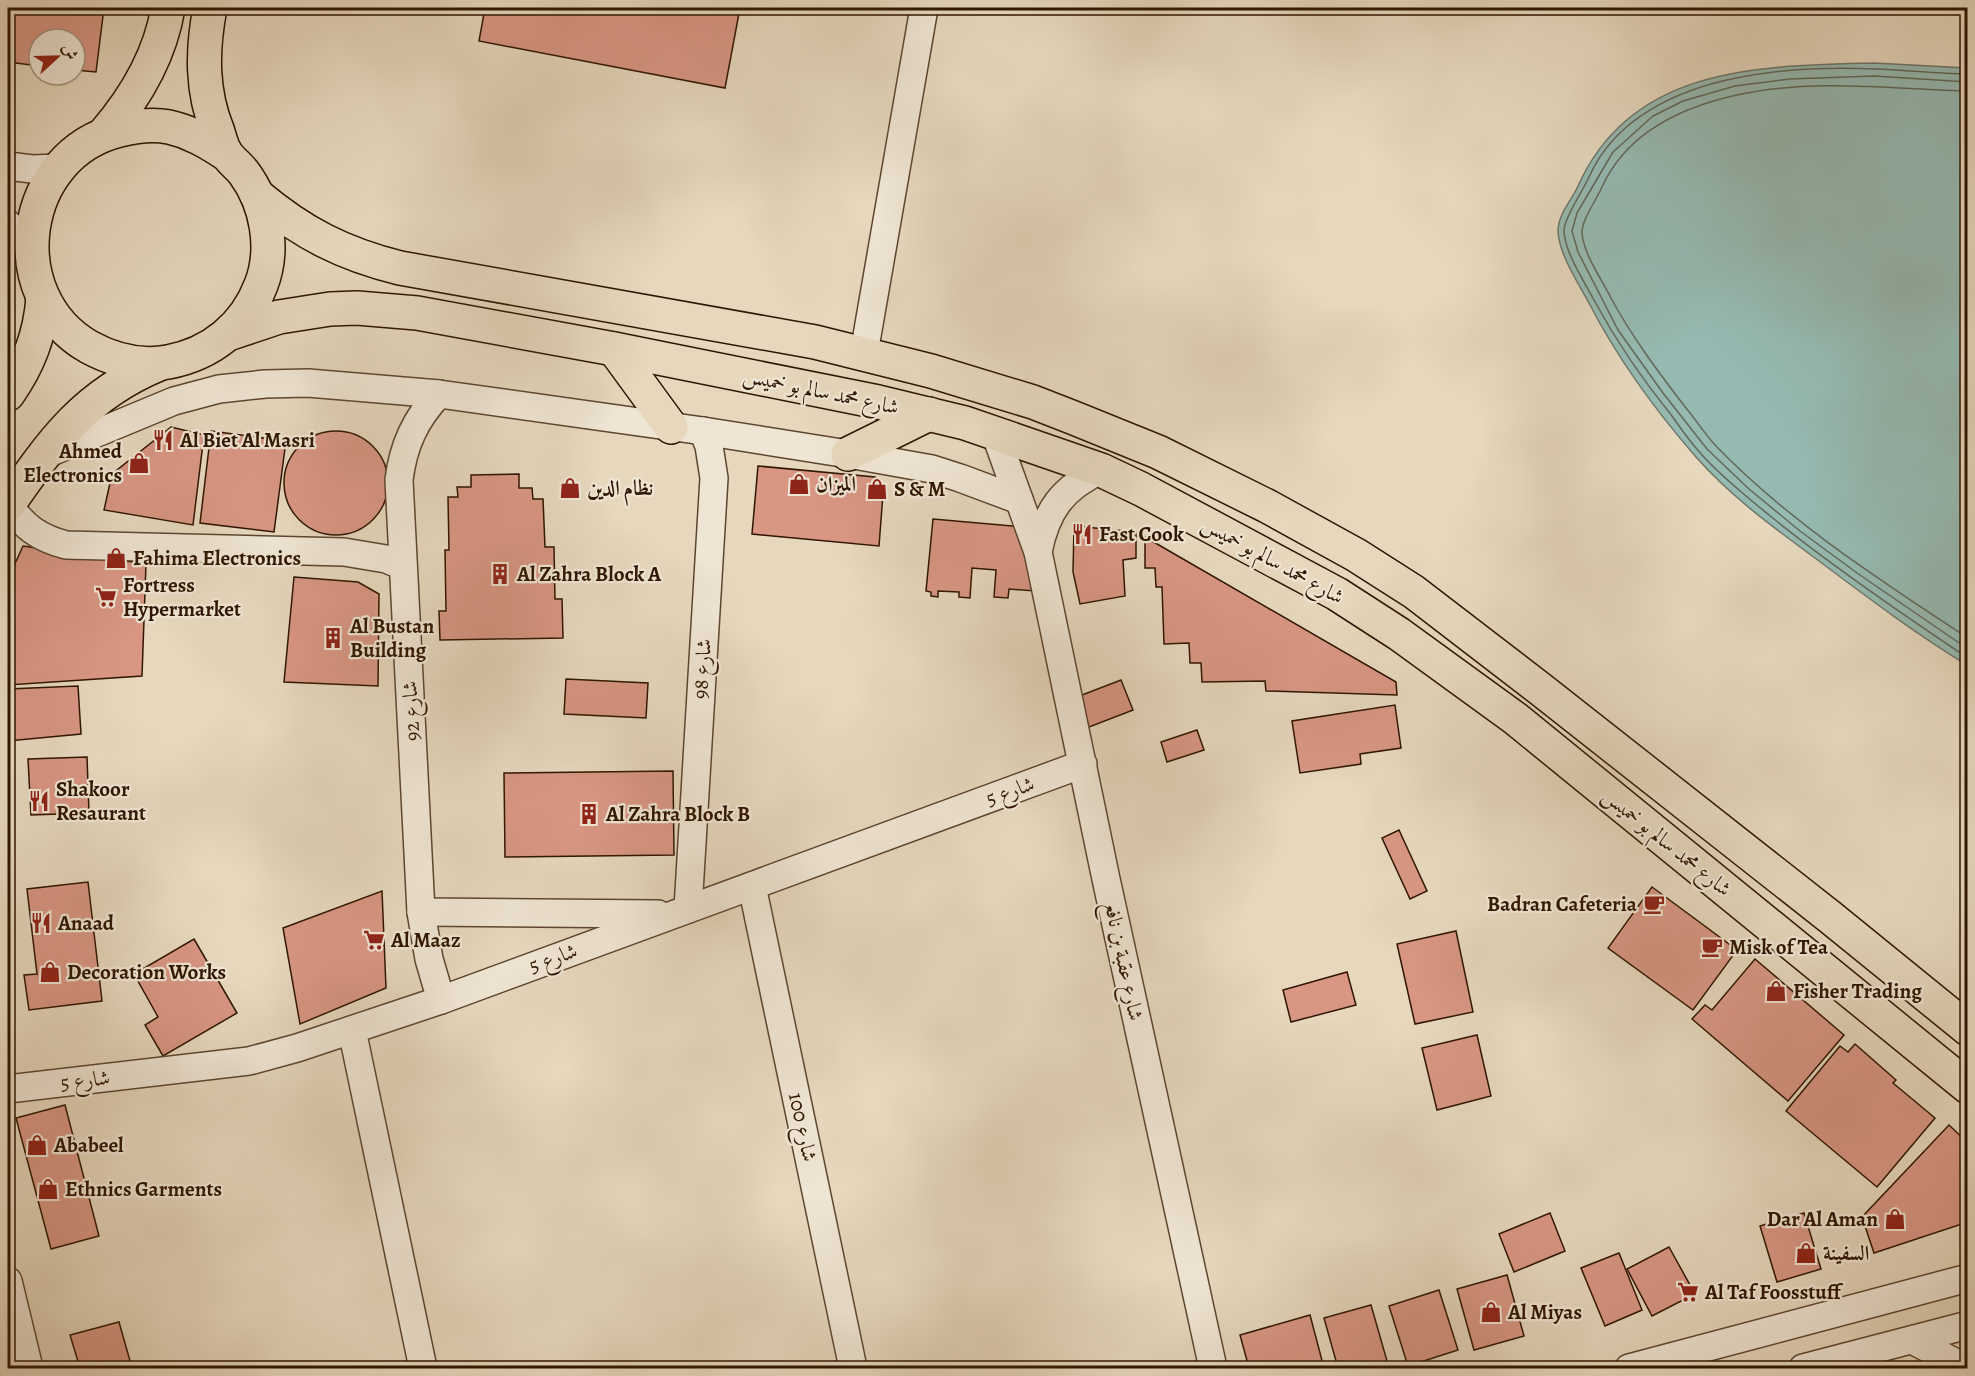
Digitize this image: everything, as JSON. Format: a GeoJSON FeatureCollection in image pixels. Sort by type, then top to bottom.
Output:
{"type":"FeatureCollection","features":[{"type":"Feature","properties":{"kind":"main road"},"geometry":{"type":"LineString","coordinates":[[104,134],[122,113],[150,67],[160,42],[168,8]]}},
{"type":"Feature","properties":{"kind":"main road"},"geometry":{"type":"LineString","coordinates":[[210,8],[203,56],[205,89],[226,154]]}},
{"type":"Feature","properties":{"kind":"main road"},"geometry":{"type":"LineString","coordinates":[[8,505],[64,429],[95,400],[137,373],[193,356],[208,349],[228,334],[248,311],[262,284],[268,254],[266,224],[257,195],[244,173],[226,154],[199,136],[168,127],[136,126],[104,134],[79,148],[58,168],[42,191],[33,218],[19,235],[43,298],[58,322],[80,341],[105,355],[132,363],[161,364]]}},
{"type":"Feature","properties":{"kind":"main road","name":"شارع محمد سالم بو خميس"},"geometry":{"type":"LineString","coordinates":[[257,195],[282,216],[309,234],[338,249],[368,260],[399,268],[816,342],[864,353],[1033,402],[1158,452],[1267,506],[1356,555],[1414,592],[1830,917],[1968,1029]]}},
{"type":"Feature","properties":{"kind":"main road"},"geometry":{"type":"LineString","coordinates":[[8,394],[24,370],[34,347],[41,322],[43,298]]}},
{"type":"Feature","properties":{"kind":"main road","name":"شارع محمد سالم بو خميس"},"geometry":{"type":"LineString","coordinates":[[228,334],[298,314],[357,308],[417,313],[614,349],[929,414],[994,433],[1101,470],[1151,494],[1337,594],[1399,634],[1516,719],[1968,1087]]}},
{"type":"Feature","properties":{"kind":"main road"},"geometry":{"type":"LineString","coordinates":[[614,349],[671,427]]}},
{"type":"Feature","properties":{"kind":"main road"},"geometry":{"type":"LineString","coordinates":[[848,454],[929,414]]}},
{"type":"Feature","properties":{"kind":"street"},"geometry":{"type":"LineString","coordinates":[[864,353],[924,8]]}},
{"type":"Feature","properties":{"kind":"street"},"geometry":{"type":"LineString","coordinates":[[8,166],[32,169],[58,168]]}},
{"type":"Feature","properties":{"kind":"street"},"geometry":{"type":"LineString","coordinates":[[43,455],[165,405],[219,389],[265,384],[308,383],[439,394],[848,454],[932,469],[980,484],[1019,500]]}},
{"type":"Feature","properties":{"kind":"street","name":"شارع 92"},"geometry":{"type":"LineString","coordinates":[[439,394],[415,424],[401,461],[399,480],[421,912],[429,959],[441,999]]}},
{"type":"Feature","properties":{"kind":"street","name":"شارع 98"},"geometry":{"type":"LineString","coordinates":[[681,912],[714,478],[711,454],[703,431]]}},
{"type":"Feature","properties":{"kind":"street","name":"شارع عقبة بن نافع"},"geometry":{"type":"LineString","coordinates":[[994,433],[1038,552],[1108,891],[1213,1368]]}},
{"type":"Feature","properties":{"kind":"street"},"geometry":{"type":"LineString","coordinates":[[1038,552],[1044,526],[1057,502],[1084,478],[1101,470]]}},
{"type":"Feature","properties":{"kind":"street"},"geometry":{"type":"LineString","coordinates":[[8,505],[18,519],[32,532],[48,541],[66,545],[344,552],[386,559],[403,566]]}},
{"type":"Feature","properties":{"kind":"street","name":"شارع 5"},"geometry":{"type":"LineString","coordinates":[[8,1089],[249,1060],[289,1050],[441,999],[1083,764]]}},
{"type":"Feature","properties":{"kind":"street","name":"شارع 100"},"geometry":{"type":"LineString","coordinates":[[752,886],[853,1368]]}},
{"type":"Feature","properties":{"kind":"street"},"geometry":{"type":"LineString","coordinates":[[421,912],[681,912]]}},
{"type":"Feature","properties":{"kind":"street"},"geometry":{"type":"LineString","coordinates":[[352,1030],[423,1368]]}},
{"type":"Feature","properties":{"kind":"street"},"geometry":{"type":"LineString","coordinates":[[1629,1368],[1968,1278]]}},
{"type":"Feature","properties":{"kind":"street"},"geometry":{"type":"LineString","coordinates":[[8,1281],[29,1368]]}},
{"type":"Feature","properties":{"kind":"street"},"geometry":{"type":"LineString","coordinates":[[1803,1368],[1968,1325]]}},
{"type":"Feature","properties":{"kind":"street"},"geometry":{"type":"LineString","coordinates":[[1912,1340],[1966,1368]]}},
{"type":"Feature","properties":{"kind":"water"},"geometry":{"type":"Polygon","coordinates":[[[1874,63],[1967,68],[1967,665],[1892,615],[1787,537],[1739,499],[1710,472],[1666,421],[1625,365],[1575,279],[1559,240],[1558,231],[1563,213],[1602,146],[1631,116],[1666,95],[1704,80],[1745,71],[1788,66],[1874,63]]]}},
{"type":"Feature","properties":{"kind":"building"},"geometry":{"type":"Polygon","coordinates":[[[8,8],[104,8],[96,72],[87,71],[87,27],[27,27],[27,64],[8,62],[8,8]]]}},
{"type":"Feature","properties":{"kind":"building"},"geometry":{"type":"Polygon","coordinates":[[[485,8],[740,8],[725,88],[479,41],[485,8]]]}},
{"type":"Feature","properties":{"kind":"building"},"geometry":{"type":"Polygon","coordinates":[[[171,427],[204,435],[193,525],[104,510],[112,474],[171,427]]]}},
{"type":"Feature","properties":{"kind":"building"},"geometry":{"type":"Polygon","coordinates":[[[211,431],[286,441],[274,532],[200,523],[211,431]]]}},
{"type":"Feature","properties":{"kind":"building"},"geometry":{"type":"Polygon","coordinates":[[[336,431],[356,435],[373,446],[384,463],[388,483],[384,503],[373,520],[356,531],[336,535],[316,531],[299,520],[288,503],[284,483],[288,463],[299,446],[316,435],[336,431]]]}},
{"type":"Feature","properties":{"kind":"building"},"geometry":{"type":"Polygon","coordinates":[[[758,466],[875,477],[883,494],[879,546],[752,534],[758,466]]]}},
{"type":"Feature","properties":{"kind":"building","name":"Al Zahra Block A"},"geometry":{"type":"Polygon","coordinates":[[[519,474],[519,488],[532,488],[533,499],[543,499],[545,547],[554,547],[555,599],[562,599],[563,638],[440,640],[439,611],[446,611],[445,550],[449,550],[448,497],[458,497],[457,487],[471,487],[471,475],[519,474]]]}},
{"type":"Feature","properties":{"kind":"building"},"geometry":{"type":"Polygon","coordinates":[[[933,519],[1023,527],[1035,591],[1009,589],[1008,598],[994,597],[996,570],[972,568],[970,598],[959,597],[959,592],[938,591],[938,597],[931,596],[931,592],[926,591],[933,519]]]}},
{"type":"Feature","properties":{"kind":"building"},"geometry":{"type":"Polygon","coordinates":[[[1074,526],[1136,532],[1136,558],[1123,560],[1125,596],[1080,604],[1073,572],[1074,526]]]}},
{"type":"Feature","properties":{"kind":"building"},"geometry":{"type":"Polygon","coordinates":[[[1145,537],[1396,682],[1397,695],[1266,691],[1265,681],[1202,682],[1201,663],[1190,663],[1189,643],[1164,644],[1162,587],[1156,587],[1155,568],[1145,568],[1145,537]]]}},
{"type":"Feature","properties":{"kind":"building"},"geometry":{"type":"Polygon","coordinates":[[[23,546],[146,564],[142,676],[8,685],[8,579],[23,546]]]}},
{"type":"Feature","properties":{"kind":"building","name":"Al Bustan Building"},"geometry":{"type":"Polygon","coordinates":[[[294,577],[358,582],[379,594],[378,686],[284,682],[294,577]]]}},
{"type":"Feature","properties":{"kind":"building"},"geometry":{"type":"Polygon","coordinates":[[[566,679],[648,683],[646,718],[564,714],[566,679]]]}},
{"type":"Feature","properties":{"kind":"building"},"geometry":{"type":"Polygon","coordinates":[[[1121,680],[1133,710],[1089,727],[1077,697],[1121,680]]]}},
{"type":"Feature","properties":{"kind":"building"},"geometry":{"type":"Polygon","coordinates":[[[78,686],[81,734],[8,741],[8,689],[78,686]]]}},
{"type":"Feature","properties":{"kind":"building"},"geometry":{"type":"Polygon","coordinates":[[[1395,705],[1401,748],[1360,754],[1361,764],[1300,773],[1292,721],[1395,705]]]}},
{"type":"Feature","properties":{"kind":"building"},"geometry":{"type":"Polygon","coordinates":[[[1197,730],[1204,750],[1167,762],[1161,742],[1197,730]]]}},
{"type":"Feature","properties":{"kind":"building"},"geometry":{"type":"Polygon","coordinates":[[[87,757],[89,813],[31,815],[28,759],[87,757]]]}},
{"type":"Feature","properties":{"kind":"building","name":"Al Zahra Block B"},"geometry":{"type":"Polygon","coordinates":[[[673,771],[674,855],[505,857],[504,773],[673,771]]]}},
{"type":"Feature","properties":{"kind":"building"},"geometry":{"type":"Polygon","coordinates":[[[1399,830],[1427,891],[1410,899],[1382,838],[1399,830]]]}},
{"type":"Feature","properties":{"kind":"building"},"geometry":{"type":"Polygon","coordinates":[[[88,882],[102,1001],[29,1010],[24,975],[37,974],[27,889],[88,882]]]}},
{"type":"Feature","properties":{"kind":"building"},"geometry":{"type":"Polygon","coordinates":[[[1652,887],[1737,950],[1693,1010],[1608,948],[1652,887]]]}},
{"type":"Feature","properties":{"kind":"building"},"geometry":{"type":"Polygon","coordinates":[[[382,891],[386,988],[300,1024],[283,928],[382,891]]]}},
{"type":"Feature","properties":{"kind":"building"},"geometry":{"type":"Polygon","coordinates":[[[1456,931],[1473,1012],[1415,1024],[1397,944],[1456,931]]]}},
{"type":"Feature","properties":{"kind":"building"},"geometry":{"type":"Polygon","coordinates":[[[194,939],[237,1013],[163,1056],[145,1025],[158,1017],[134,974],[194,939]]]}},
{"type":"Feature","properties":{"kind":"building"},"geometry":{"type":"Polygon","coordinates":[[[1755,959],[1844,1035],[1788,1101],[1692,1019],[1705,1005],[1712,1010],[1755,959]]]}},
{"type":"Feature","properties":{"kind":"building"},"geometry":{"type":"Polygon","coordinates":[[[1347,972],[1356,1005],[1291,1022],[1283,990],[1347,972]]]}},
{"type":"Feature","properties":{"kind":"building"},"geometry":{"type":"Polygon","coordinates":[[[1477,1035],[1491,1096],[1437,1110],[1422,1048],[1477,1035]]]}},
{"type":"Feature","properties":{"kind":"building"},"geometry":{"type":"Polygon","coordinates":[[[1855,1044],[1896,1080],[1893,1083],[1935,1118],[1877,1187],[1786,1111],[1840,1046],[1848,1052],[1855,1044]]]}},
{"type":"Feature","properties":{"kind":"building"},"geometry":{"type":"Polygon","coordinates":[[[65,1105],[99,1236],[51,1249],[16,1118],[65,1105]]]}},
{"type":"Feature","properties":{"kind":"building"},"geometry":{"type":"Polygon","coordinates":[[[1949,1125],[1968,1143],[1968,1222],[1874,1253],[1862,1217],[1949,1125]]]}},
{"type":"Feature","properties":{"kind":"building"},"geometry":{"type":"Polygon","coordinates":[[[1550,1213],[1565,1251],[1514,1272],[1499,1234],[1550,1213]]]}},
{"type":"Feature","properties":{"kind":"building"},"geometry":{"type":"Polygon","coordinates":[[[1804,1213],[1821,1269],[1777,1282],[1760,1226],[1804,1213]]]}},
{"type":"Feature","properties":{"kind":"building"},"geometry":{"type":"Polygon","coordinates":[[[1669,1247],[1695,1294],[1652,1316],[1627,1269],[1669,1247]]]}},
{"type":"Feature","properties":{"kind":"building"},"geometry":{"type":"Polygon","coordinates":[[[1619,1253],[1642,1310],[1605,1326],[1581,1268],[1619,1253]]]}},
{"type":"Feature","properties":{"kind":"building","name":"Al Miyas"},"geometry":{"type":"Polygon","coordinates":[[[1507,1275],[1524,1336],[1474,1350],[1457,1289],[1507,1275]]]}},
{"type":"Feature","properties":{"kind":"building"},"geometry":{"type":"Polygon","coordinates":[[[1439,1290],[1458,1350],[1408,1366],[1389,1306],[1439,1290]]]}},
{"type":"Feature","properties":{"kind":"building"},"geometry":{"type":"Polygon","coordinates":[[[1371,1305],[1389,1368],[1338,1368],[1324,1318],[1371,1305]]]}},
{"type":"Feature","properties":{"kind":"building"},"geometry":{"type":"Polygon","coordinates":[[[1310,1315],[1324,1368],[1249,1368],[1240,1335],[1310,1315]]]}},
{"type":"Feature","properties":{"kind":"building"},"geometry":{"type":"Polygon","coordinates":[[[119,1322],[132,1368],[80,1368],[70,1335],[119,1322]]]}},
{"type":"Feature","properties":{"kind":"place","name":"Al Biet Al Masri"},"geometry":{"type":"Point","coordinates":[163,440]}},
{"type":"Feature","properties":{"kind":"place","name":"Ahmed Electronics"},"geometry":{"type":"Point","coordinates":[139,463]}},
{"type":"Feature","properties":{"kind":"place","name":"الميزان"},"geometry":{"type":"Point","coordinates":[799,484]}},
{"type":"Feature","properties":{"kind":"place","name":"نظام الدين"},"geometry":{"type":"Point","coordinates":[570,488]}},
{"type":"Feature","properties":{"kind":"place","name":"S & M"},"geometry":{"type":"Point","coordinates":[877,489]}},
{"type":"Feature","properties":{"kind":"place","name":"Fast Cook"},"geometry":{"type":"Point","coordinates":[1082,534]}},
{"type":"Feature","properties":{"kind":"place","name":"Fahima Electronics"},"geometry":{"type":"Point","coordinates":[116,558]}},
{"type":"Feature","properties":{"kind":"place","name":"Al Zahra Block A"},"geometry":{"type":"Point","coordinates":[500,574]}},
{"type":"Feature","properties":{"kind":"place","name":"Fortress Hypermarket"},"geometry":{"type":"Point","coordinates":[106,597]}},
{"type":"Feature","properties":{"kind":"place","name":"Al Bustan Building"},"geometry":{"type":"Point","coordinates":[333,638]}},
{"type":"Feature","properties":{"kind":"place","name":"Shakoor Resaurant"},"geometry":{"type":"Point","coordinates":[39,801]}},
{"type":"Feature","properties":{"kind":"place","name":"Al Zahra Block B"},"geometry":{"type":"Point","coordinates":[589,814]}},
{"type":"Feature","properties":{"kind":"place","name":"Badran Cafeteria"},"geometry":{"type":"Point","coordinates":[1654,904]}},
{"type":"Feature","properties":{"kind":"place","name":"Anaad"},"geometry":{"type":"Point","coordinates":[41,923]}},
{"type":"Feature","properties":{"kind":"place","name":"Al Maaz"},"geometry":{"type":"Point","coordinates":[374,940]}},
{"type":"Feature","properties":{"kind":"place","name":"Misk of Tea"},"geometry":{"type":"Point","coordinates":[1712,947]}},
{"type":"Feature","properties":{"kind":"place","name":"Decoration Works"},"geometry":{"type":"Point","coordinates":[50,972]}},
{"type":"Feature","properties":{"kind":"place","name":"Fisher Trading"},"geometry":{"type":"Point","coordinates":[1776,991]}},
{"type":"Feature","properties":{"kind":"place","name":"Ababeel"},"geometry":{"type":"Point","coordinates":[37,1145]}},
{"type":"Feature","properties":{"kind":"place","name":"Ethnics Garments"},"geometry":{"type":"Point","coordinates":[48,1189]}},
{"type":"Feature","properties":{"kind":"place","name":"Dar Al Aman"},"geometry":{"type":"Point","coordinates":[1895,1219]}},
{"type":"Feature","properties":{"kind":"place","name":"السفينة"},"geometry":{"type":"Point","coordinates":[1806,1253]}},
{"type":"Feature","properties":{"kind":"place","name":"Al Taf Foosstuff"},"geometry":{"type":"Point","coordinates":[1688,1292]}},
{"type":"Feature","properties":{"kind":"place","name":"Al Miyas"},"geometry":{"type":"Point","coordinates":[1491,1312]}}]}
